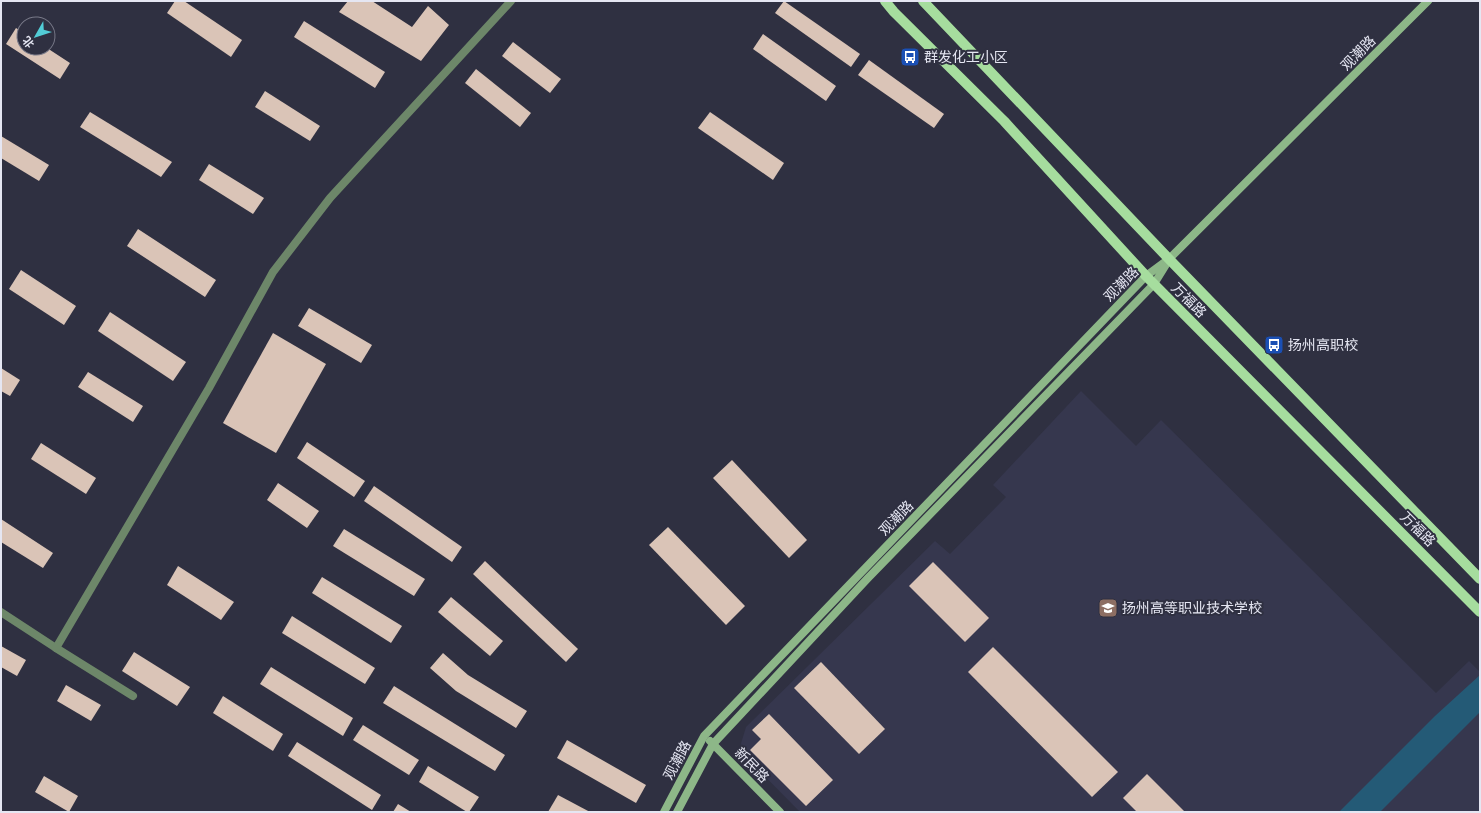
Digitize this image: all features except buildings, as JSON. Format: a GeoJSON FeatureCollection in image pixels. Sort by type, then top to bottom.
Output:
{"type":"FeatureCollection","features":[{"type":"Feature","properties":{"kind":"main road","name":"万福路"},"geometry":{"type":"LineString","coordinates":[[885,1],[894,12],[1004,121],[1146,276],[1480,612]]}},
{"type":"Feature","properties":{"kind":"main road","name":"万福路"},"geometry":{"type":"LineString","coordinates":[[923,1],[1169,259],[1480,579]]}},
{"type":"Feature","properties":{"kind":"street"},"geometry":{"type":"LineString","coordinates":[[56,648],[209,388],[273,272],[330,198],[511,1]]}},
{"type":"Feature","properties":{"kind":"street","name":"观潮路"},"geometry":{"type":"LineString","coordinates":[[664,812],[704,736],[1146,276],[1169,259],[1428,1]]}},
{"type":"Feature","properties":{"kind":"street","name":"观潮路"},"geometry":{"type":"LineString","coordinates":[[677,812],[713,744],[868,578],[1154,284],[1169,259]]}},
{"type":"Feature","properties":{"kind":"street"},"geometry":{"type":"LineString","coordinates":[[1,612],[133,696]]}},
{"type":"Feature","properties":{"kind":"street","name":"新民路"},"geometry":{"type":"LineString","coordinates":[[704,736],[780,812]]}},
{"type":"Feature","properties":{"kind":"shaded area","name":"扬州高等职业技术学校"},"geometry":{"type":"Polygon","coordinates":[[[1081,391],[1136,446],[1161,420],[1436,693],[1469,661],[1480,672],[1480,812],[800,812],[739,750],[746,727],[935,541],[950,554],[1006,497],[993,485],[1081,391]]]}},
{"type":"Feature","properties":{"kind":"shaded area"},"geometry":{"type":"Polygon","coordinates":[[[1480,675],[1480,712],[1380,812],[1339,812],[1435,716],[1480,675]]]}},
{"type":"Feature","properties":{"kind":"place","name":"群发化工小区"},"geometry":{"type":"Point","coordinates":[910,57]}},
{"type":"Feature","properties":{"kind":"place","name":"扬州高职校"},"geometry":{"type":"Point","coordinates":[1274,345]}},
{"type":"Feature","properties":{"kind":"place","name":"扬州高等职业技术学校"},"geometry":{"type":"Point","coordinates":[1108,608]}}]}
